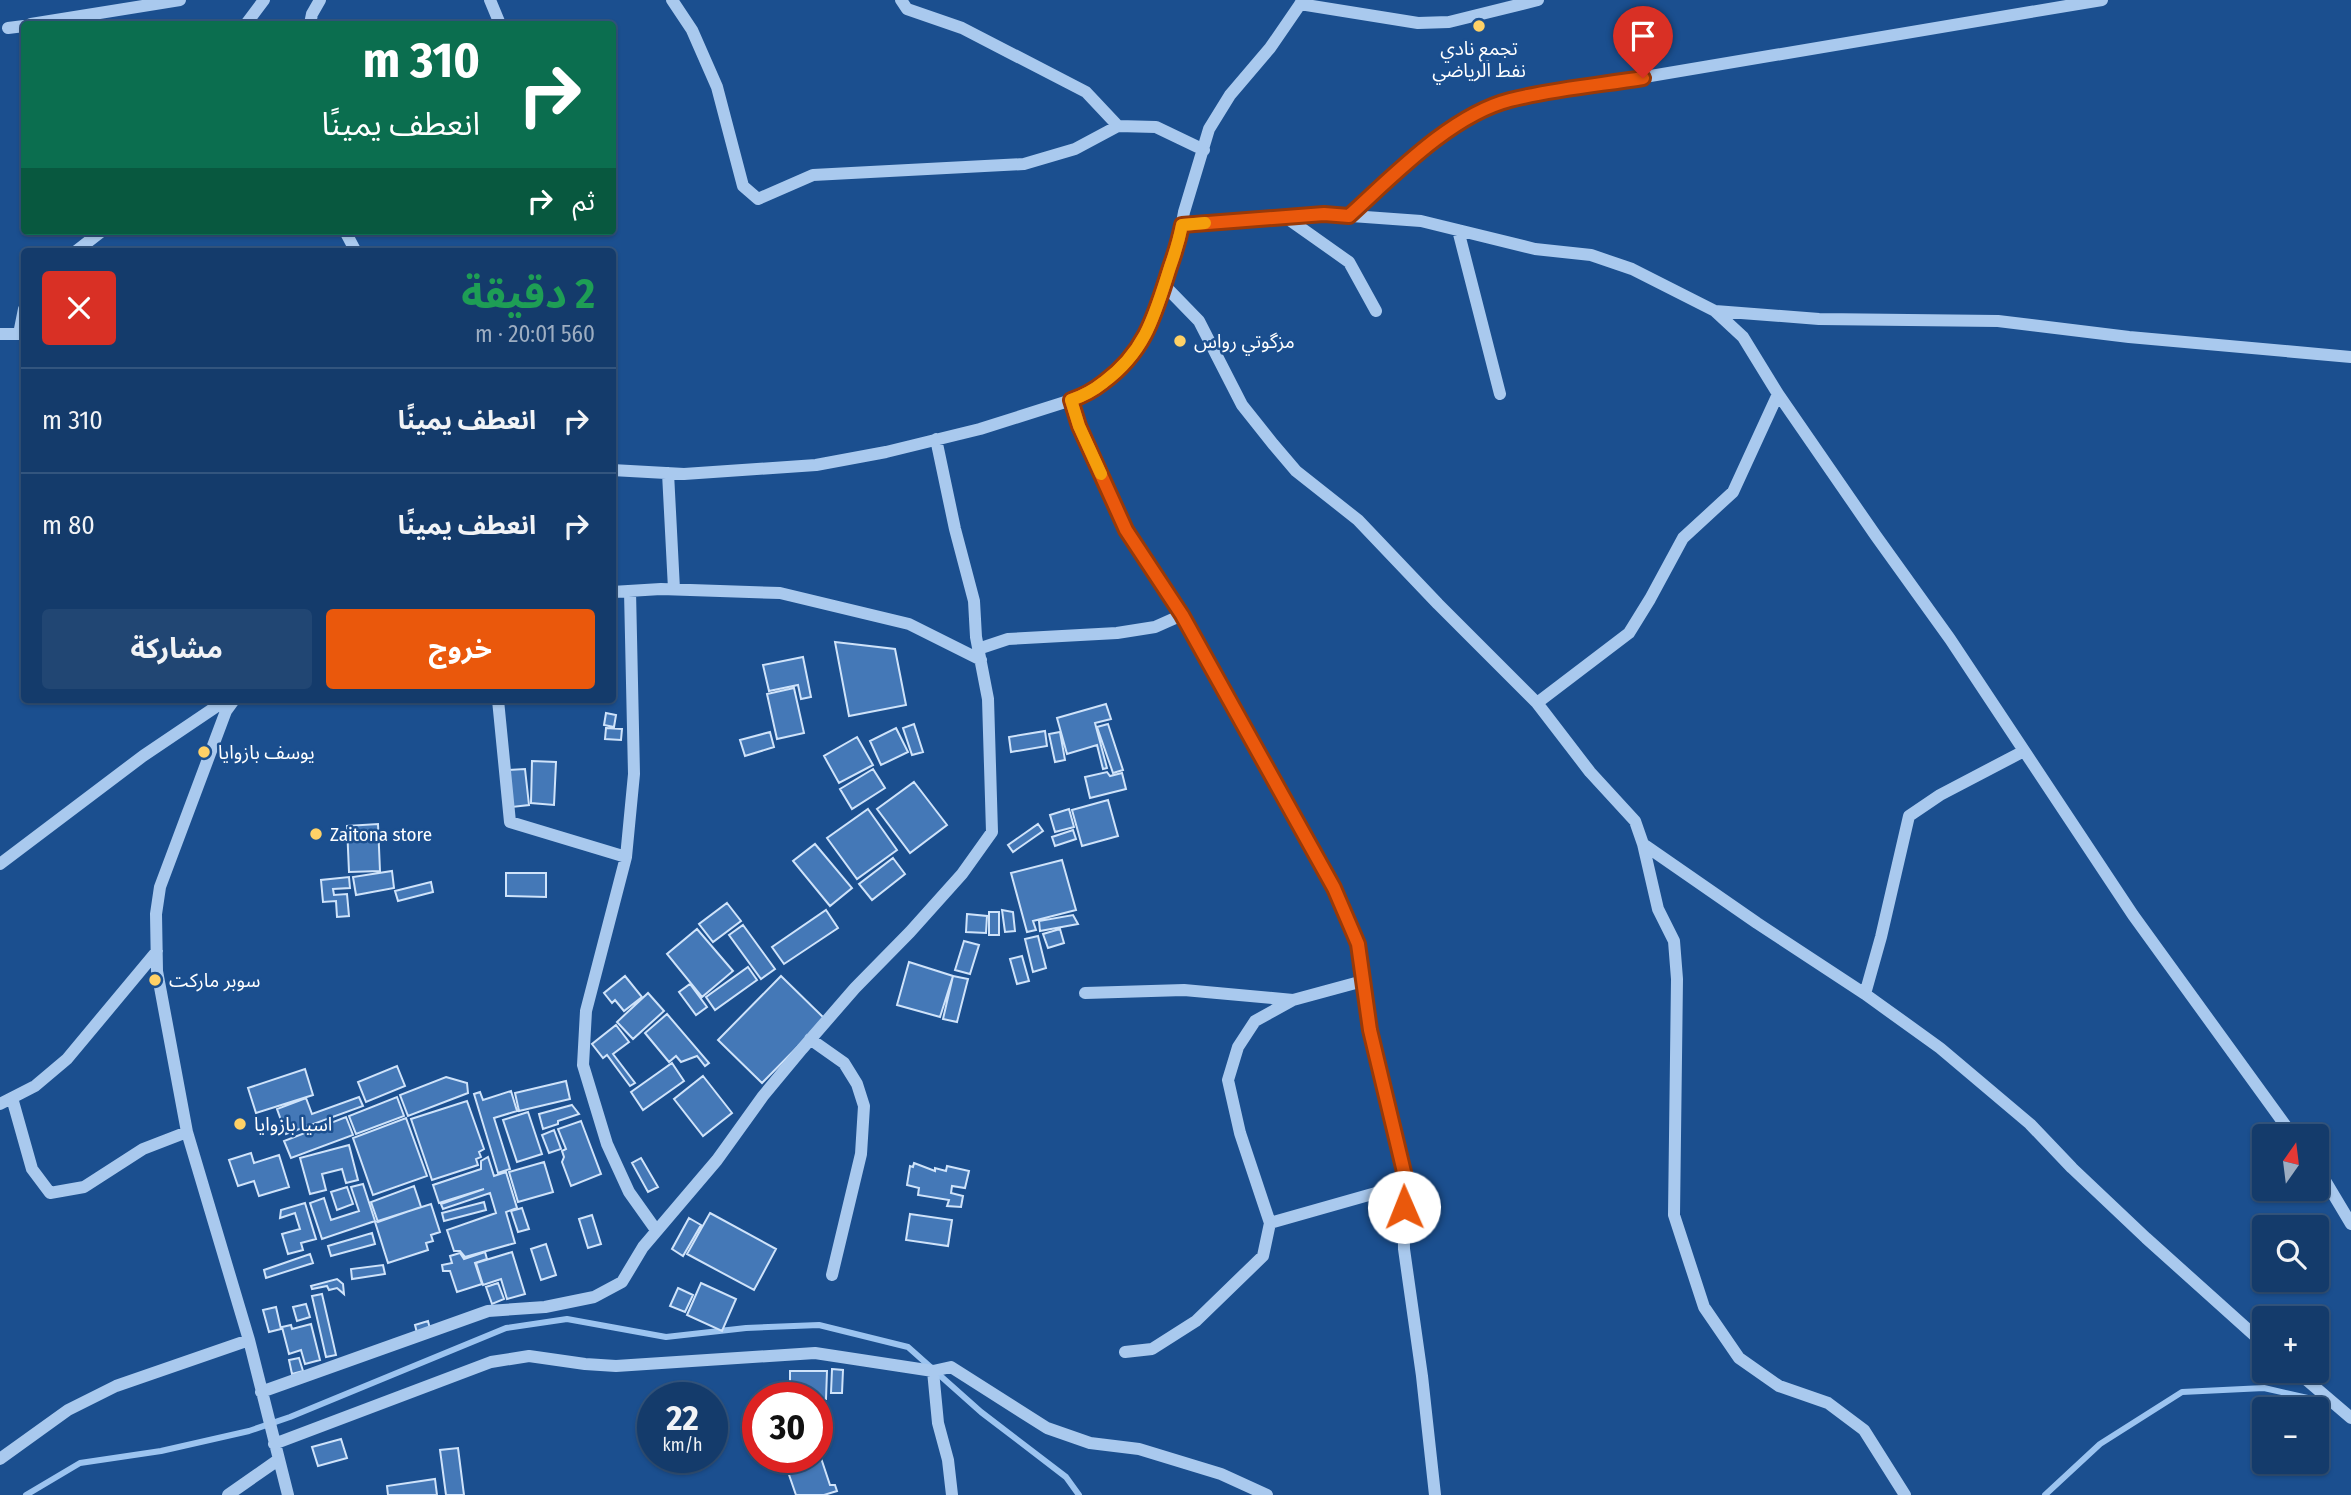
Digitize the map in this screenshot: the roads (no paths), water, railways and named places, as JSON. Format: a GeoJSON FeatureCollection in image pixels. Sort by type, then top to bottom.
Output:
{"type":"FeatureCollection","features":[{"type":"Feature","properties":{"kind":"street"},"geometry":{"type":"LineString","coordinates":[[50,21],[180,0]]}},
{"type":"Feature","properties":{"kind":"street"},"geometry":{"type":"LineString","coordinates":[[248,21],[264,0]]}},
{"type":"Feature","properties":{"kind":"street"},"geometry":{"type":"LineString","coordinates":[[311,21],[320,0]]}},
{"type":"Feature","properties":{"kind":"street"},"geometry":{"type":"LineString","coordinates":[[490,0],[498,21]]}},
{"type":"Feature","properties":{"kind":"street"},"geometry":{"type":"LineString","coordinates":[[672,0],[692,30],[717,87],[743,186],[758,199],[813,175],[1024,164],[1075,149],[1118,126],[1156,127],[1204,150]]}},
{"type":"Feature","properties":{"kind":"street"},"geometry":{"type":"LineString","coordinates":[[901,0],[907,9],[961,28],[1087,92],[1118,126]]}},
{"type":"Feature","properties":{"kind":"street"},"geometry":{"type":"LineString","coordinates":[[616,470],[684,474],[816,465],[936,439],[1031,414],[1081,397],[1129,362],[1140,345],[1160,304],[1209,129],[1230,95],[1270,48],[1301,2],[1418,23],[1449,22],[1538,0]]}},
{"type":"Feature","properties":{"kind":"street"},"geometry":{"type":"LineString","coordinates":[[1349,216],[1423,149],[1469,117],[1508,100],[2102,0]]}},
{"type":"Feature","properties":{"kind":"street"},"geometry":{"type":"LineString","coordinates":[[8,28],[21,26]]}},
{"type":"Feature","properties":{"kind":"street"},"geometry":{"type":"LineString","coordinates":[[1182,225],[1324,214],[1421,221],[1535,249],[1591,255],[1632,268],[1715,311],[1743,337],[1778,394],[1950,639],[2133,915],[2284,1124]]}},
{"type":"Feature","properties":{"kind":"street"},"geometry":{"type":"LineString","coordinates":[[1284,216],[1349,262],[1376,311]]}},
{"type":"Feature","properties":{"kind":"street"},"geometry":{"type":"LineString","coordinates":[[1458,230],[1500,394]]}},
{"type":"Feature","properties":{"kind":"street"},"geometry":{"type":"LineString","coordinates":[[80,248],[97,235]]}},
{"type":"Feature","properties":{"kind":"street"},"geometry":{"type":"LineString","coordinates":[[1165,286],[1199,321],[1242,405],[1288,462],[1358,520],[1537,702],[1590,772],[1635,821],[1658,909],[1674,942],[1677,979],[1674,1215],[1704,1307],[1739,1358],[1779,1386],[1828,1403],[1864,1430],[1905,1495]]}},
{"type":"Feature","properties":{"kind":"street"},"geometry":{"type":"LineString","coordinates":[[1715,311],[1819,319],[1998,321],[2129,337],[2351,357]]}},
{"type":"Feature","properties":{"kind":"street"},"geometry":{"type":"LineString","coordinates":[[0,334],[21,334]]}},
{"type":"Feature","properties":{"kind":"street"},"geometry":{"type":"LineString","coordinates":[[1537,702],[1629,633],[1683,538],[1733,492],[1778,394]]}},
{"type":"Feature","properties":{"kind":"street"},"geometry":{"type":"LineString","coordinates":[[1071,400],[1079,426],[1126,530],[1182,615],[1334,888],[1358,944],[1370,1030],[1404,1172],[1404,1249],[1422,1377],[1434,1495]]}},
{"type":"Feature","properties":{"kind":"street"},"geometry":{"type":"LineString","coordinates":[[261,1392],[488,1311],[545,1307],[594,1297],[622,1282],[656,1230],[717,1160],[763,1096],[855,988],[911,932],[962,874],[992,832],[988,699],[974,601],[936,439]]}},
{"type":"Feature","properties":{"kind":"street"},"geometry":{"type":"LineString","coordinates":[[668,473],[674,589]]}},
{"type":"Feature","properties":{"kind":"street"},"geometry":{"type":"LineString","coordinates":[[616,592],[674,589],[780,593],[909,624],[980,655]]}},
{"type":"Feature","properties":{"kind":"street"},"geometry":{"type":"LineString","coordinates":[[630,591],[634,774],[626,857],[586,1011],[583,1065],[607,1144],[629,1192],[656,1230]]}},
{"type":"Feature","properties":{"kind":"street"},"geometry":{"type":"LineString","coordinates":[[980,655],[1008,639],[1117,633],[1155,627],[1182,615]]}},
{"type":"Feature","properties":{"kind":"street"},"geometry":{"type":"LineString","coordinates":[[0,864],[143,756],[222,703]]}},
{"type":"Feature","properties":{"kind":"street"},"geometry":{"type":"LineString","coordinates":[[232,703],[226,711],[160,887],[156,914],[157,971],[187,1132],[249,1340],[288,1495]]}},
{"type":"Feature","properties":{"kind":"street"},"geometry":{"type":"LineString","coordinates":[[498,703],[510,822],[626,857]]}},
{"type":"Feature","properties":{"kind":"street"},"geometry":{"type":"LineString","coordinates":[[1865,994],[1909,816],[1940,795],[2024,751]]}},
{"type":"Feature","properties":{"kind":"street"},"geometry":{"type":"LineString","coordinates":[[1643,844],[1940,1048],[2030,1124],[2146,1238],[2252,1333]]}},
{"type":"Feature","properties":{"kind":"street"},"geometry":{"type":"LineString","coordinates":[[156,951],[67,1059],[35,1086],[6,1101],[32,1169],[50,1193],[85,1187],[143,1149],[187,1132]]}},
{"type":"Feature","properties":{"kind":"street"},"geometry":{"type":"LineString","coordinates":[[1125,1352],[1152,1349],[1196,1321],[1263,1256],[1270,1223],[1240,1133],[1228,1080],[1238,1047],[1255,1021],[1293,1000],[1363,981]]}},
{"type":"Feature","properties":{"kind":"street"},"geometry":{"type":"LineString","coordinates":[[1086,993],[1184,990],[1293,1000]]}},
{"type":"Feature","properties":{"kind":"street"},"geometry":{"type":"LineString","coordinates":[[810,1040],[844,1063],[857,1084],[864,1106],[861,1154],[832,1275]]}},
{"type":"Feature","properties":{"kind":"street"},"geometry":{"type":"LineString","coordinates":[[1270,1223],[1404,1185]]}},
{"type":"Feature","properties":{"kind":"street"},"geometry":{"type":"LineString","coordinates":[[2329,1187],[2351,1224]]}},
{"type":"Feature","properties":{"kind":"street"},"geometry":{"type":"LineString","coordinates":[[0,1459],[68,1410],[116,1385],[249,1340]]}},
{"type":"Feature","properties":{"kind":"street"},"geometry":{"type":"LineString","coordinates":[[274,1444],[491,1362],[529,1356],[616,1366],[816,1353],[933,1371],[951,1367],[1047,1428],[1090,1443],[1139,1449],[1221,1474],[1267,1495]]}},
{"type":"Feature","properties":{"kind":"street"},"geometry":{"type":"LineString","coordinates":[[933,1371],[938,1423],[948,1460],[952,1495]]}},
{"type":"Feature","properties":{"kind":"street"},"geometry":{"type":"LineString","coordinates":[[2310,1383],[2351,1418]]}},
{"type":"Feature","properties":{"kind":"street"},"geometry":{"type":"LineString","coordinates":[[228,1495],[278,1460]]}},
{"type":"Feature","properties":{"kind":"waterway"},"geometry":{"type":"LineString","coordinates":[[26,1495],[80,1463],[161,1451],[249,1431],[290,1417],[506,1328],[567,1319],[666,1337],[746,1328],[819,1325],[908,1347],[981,1412],[1066,1477],[1079,1495]]}},
{"type":"Feature","properties":{"kind":"waterway"},"geometry":{"type":"LineString","coordinates":[[2045,1495],[2100,1444],[2182,1392],[2264,1388],[2303,1397]]}},
{"type":"Feature","properties":{"kind":"place","name":"تجمع نادي نفط الرياضي"},"geometry":{"type":"Point","coordinates":[1479,26]}},
{"type":"Feature","properties":{"kind":"place","name":"مزگوتي رواس"},"geometry":{"type":"Point","coordinates":[1180,341]}},
{"type":"Feature","properties":{"kind":"place","name":"يوسف بازوايا"},"geometry":{"type":"Point","coordinates":[204,752]}},
{"type":"Feature","properties":{"kind":"place","name":"Zaitona store"},"geometry":{"type":"Point","coordinates":[316,834]}},
{"type":"Feature","properties":{"kind":"place","name":"سوبر ماركت"},"geometry":{"type":"Point","coordinates":[155,980]}},
{"type":"Feature","properties":{"kind":"place","name":"اسيا بازوايا"},"geometry":{"type":"Point","coordinates":[240,1124]}}]}
